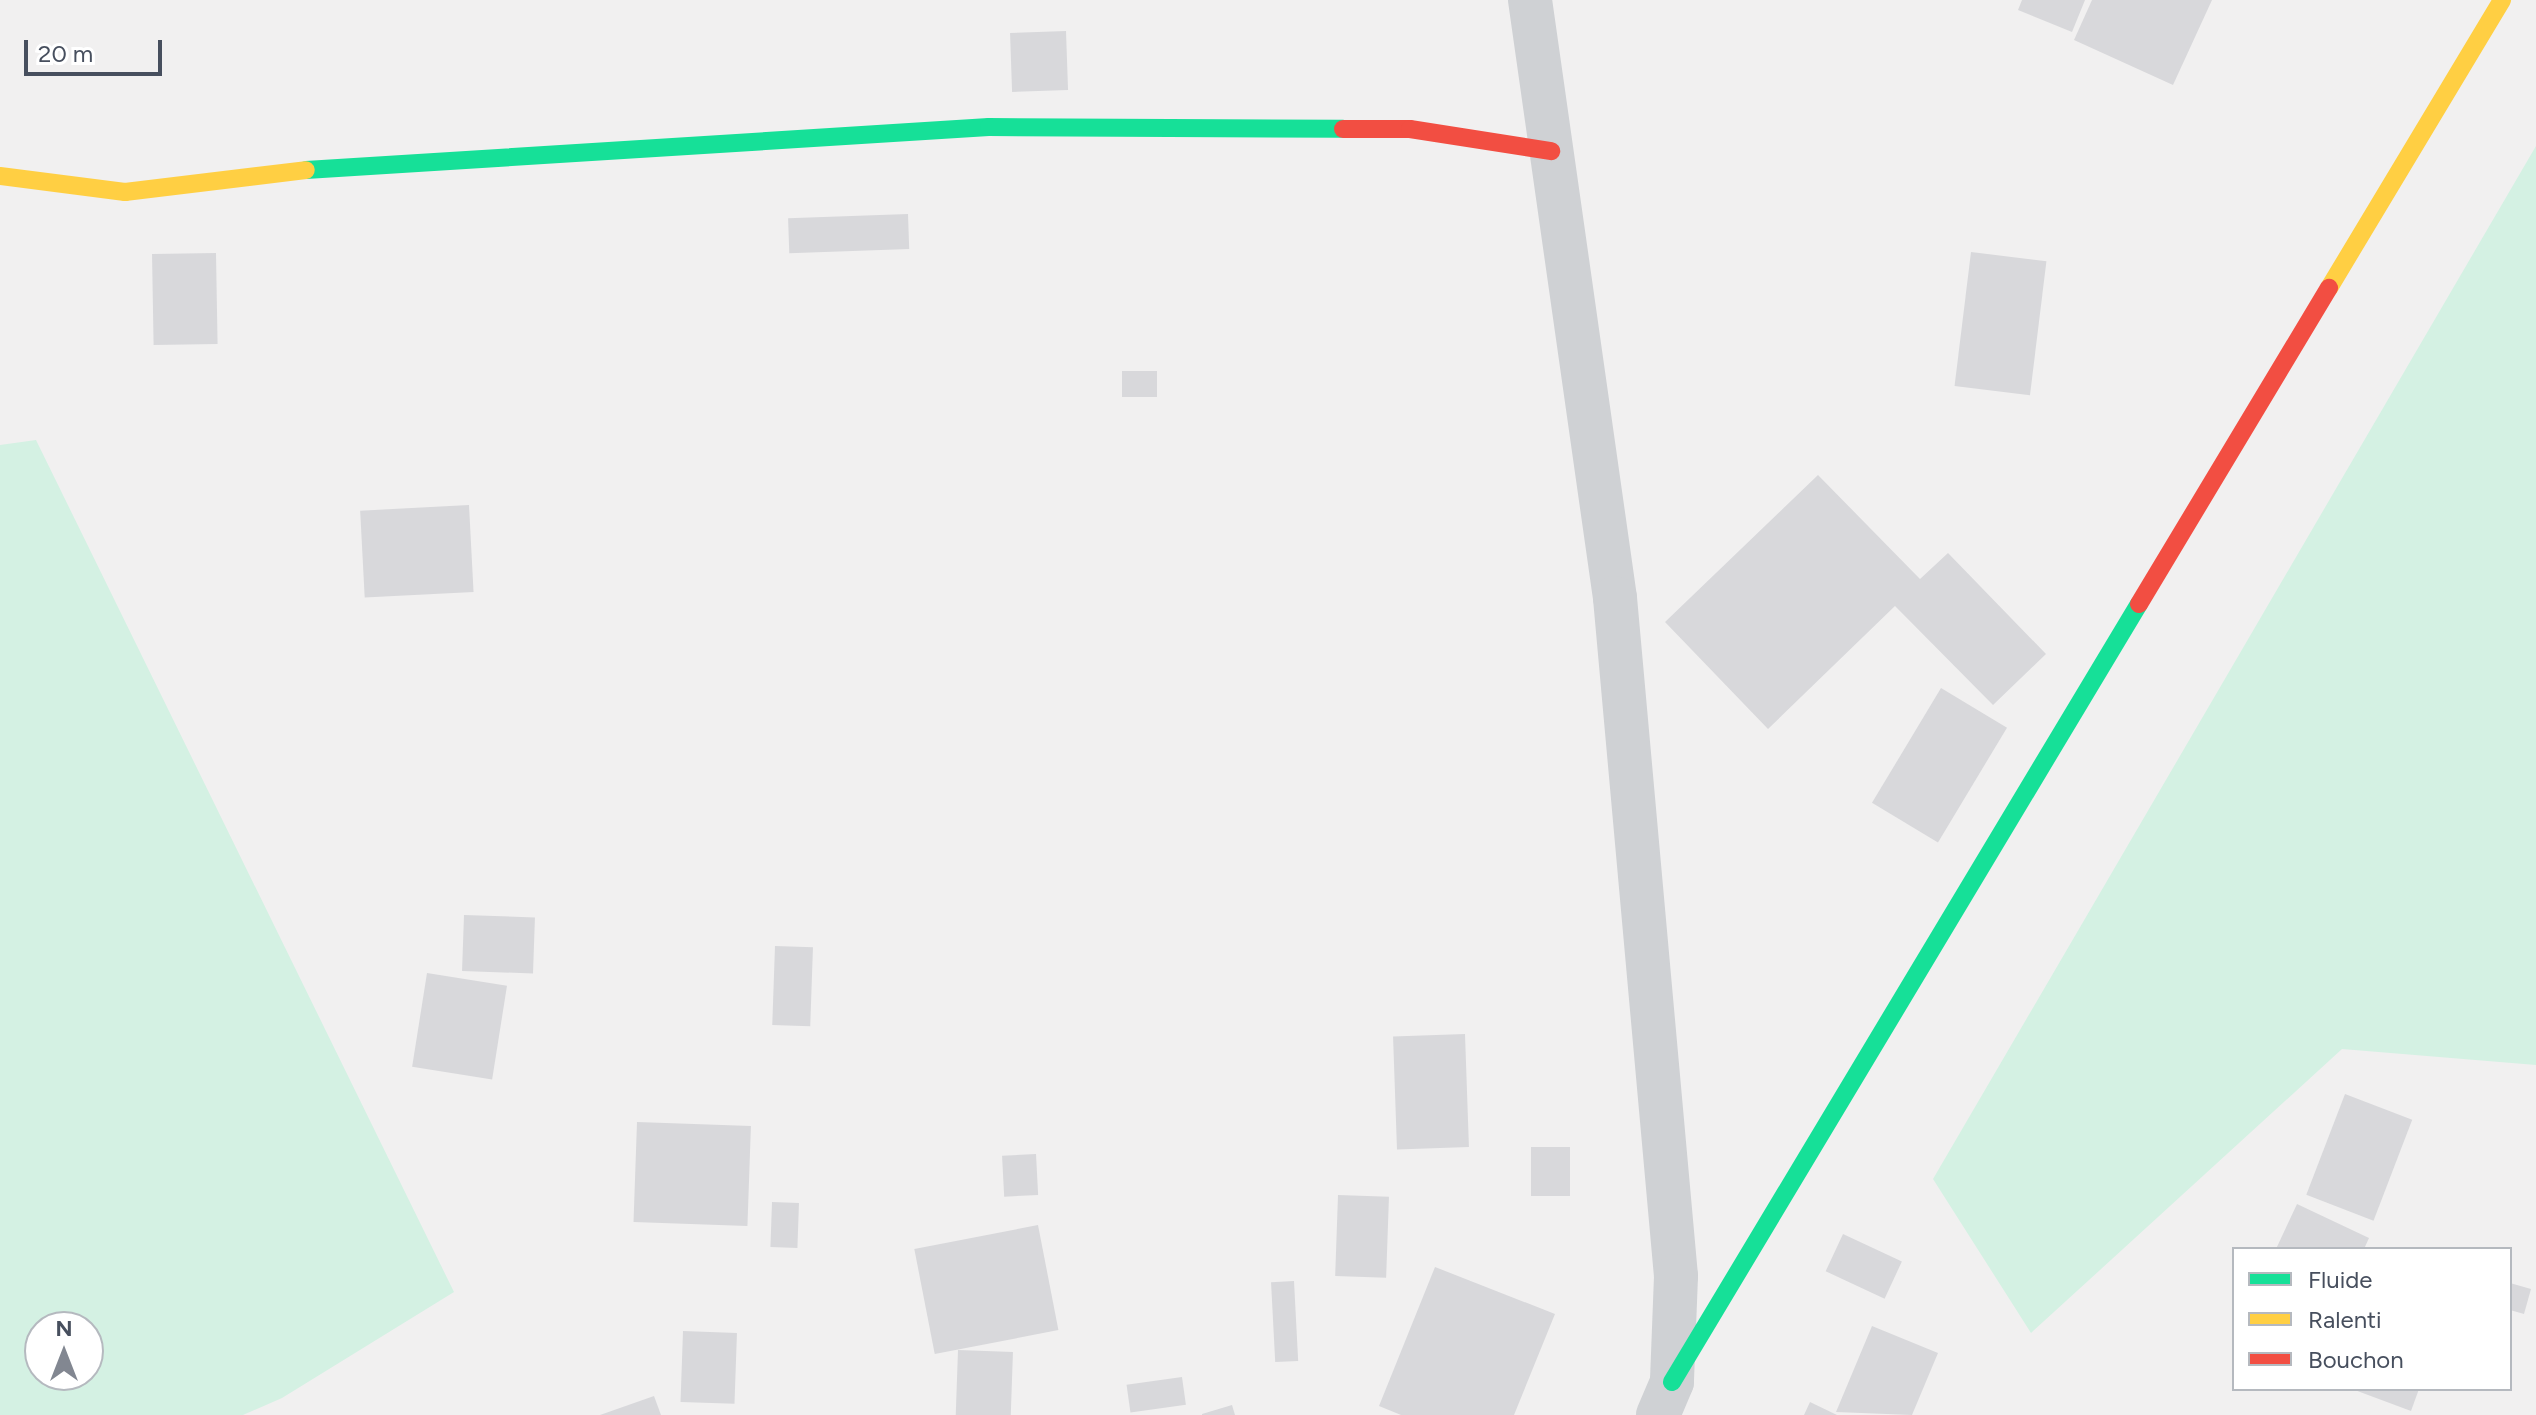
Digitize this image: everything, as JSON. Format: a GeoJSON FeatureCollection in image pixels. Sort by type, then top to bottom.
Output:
{"type":"FeatureCollection","features":[{"type":"Feature","properties":{"kind":"street"},"geometry":{"type":"LineString","coordinates":[[1530,0],[1615,598],[1676,1276],[1665,1398]]}},
{"type":"Feature","properties":{"kind":"street"},"geometry":{"type":"LineString","coordinates":[[1665,1398],[2502,0]]}},
{"type":"Feature","properties":{"kind":"street"},"geometry":{"type":"LineString","coordinates":[[0,176],[125,192],[253,173],[989,127],[1410,129],[1551,151]]}},
{"type":"Feature","properties":{"kind":"green space"},"geometry":{"type":"Polygon","coordinates":[[[2536,146],[2536,1065],[2342,1049],[2031,1333],[1933,1179],[2536,146]]]}},
{"type":"Feature","properties":{"kind":"green space"},"geometry":{"type":"Polygon","coordinates":[[[36,440],[454,1292],[282,1398],[243,1415],[0,1415],[0,445],[36,440]]]}},
{"type":"Feature","properties":{"kind":"building"},"geometry":{"type":"Polygon","coordinates":[[[2022,0],[2085,0],[2072,32],[2018,10],[2022,0]]]}},
{"type":"Feature","properties":{"kind":"building"},"geometry":{"type":"Polygon","coordinates":[[[2092,0],[2212,0],[2173,85],[2074,40],[2092,0]]]}},
{"type":"Feature","properties":{"kind":"building"},"geometry":{"type":"Polygon","coordinates":[[[1066,31],[1068,90],[1012,92],[1010,33],[1066,31]]]}},
{"type":"Feature","properties":{"kind":"building"},"geometry":{"type":"Polygon","coordinates":[[[908,214],[909,249],[789,253],[788,218],[908,214]]]}},
{"type":"Feature","properties":{"kind":"building"},"geometry":{"type":"Polygon","coordinates":[[[1971,252],[2046,261],[2030,395],[1955,386],[1971,252]]]}},
{"type":"Feature","properties":{"kind":"building"},"geometry":{"type":"Polygon","coordinates":[[[216,253],[218,344],[154,345],[152,254],[216,253]]]}},
{"type":"Feature","properties":{"kind":"building"},"geometry":{"type":"Polygon","coordinates":[[[1122,371],[1157,371],[1157,397],[1122,397],[1122,371]]]}},
{"type":"Feature","properties":{"kind":"building"},"geometry":{"type":"Polygon","coordinates":[[[1818,475],[1920,579],[1948,553],[2046,654],[1993,705],[1895,606],[1768,729],[1665,622],[1818,475]]]}},
{"type":"Feature","properties":{"kind":"building"},"geometry":{"type":"Polygon","coordinates":[[[469,505],[474,592],[365,598],[360,511],[469,505]]]}},
{"type":"Feature","properties":{"kind":"building"},"geometry":{"type":"Polygon","coordinates":[[[1941,688],[2007,728],[1938,843],[1872,803],[1941,688]]]}},
{"type":"Feature","properties":{"kind":"building"},"geometry":{"type":"Polygon","coordinates":[[[464,915],[535,917],[533,973],[462,971],[464,915]]]}},
{"type":"Feature","properties":{"kind":"building"},"geometry":{"type":"Polygon","coordinates":[[[775,946],[813,947],[810,1026],[772,1025],[775,946]]]}},
{"type":"Feature","properties":{"kind":"building"},"geometry":{"type":"Polygon","coordinates":[[[427,973],[507,986],[492,1080],[412,1067],[427,973]]]}},
{"type":"Feature","properties":{"kind":"building"},"geometry":{"type":"Polygon","coordinates":[[[1465,1034],[1469,1147],[1397,1149],[1393,1037],[1465,1034]]]}},
{"type":"Feature","properties":{"kind":"building"},"geometry":{"type":"Polygon","coordinates":[[[2345,1094],[2412,1120],[2374,1221],[2306,1195],[2345,1094]]]}},
{"type":"Feature","properties":{"kind":"building"},"geometry":{"type":"Polygon","coordinates":[[[637,1122],[751,1126],[747,1226],[634,1222],[637,1122]]]}},
{"type":"Feature","properties":{"kind":"building"},"geometry":{"type":"Polygon","coordinates":[[[1531,1147],[1570,1147],[1570,1196],[1531,1196],[1531,1147]]]}},
{"type":"Feature","properties":{"kind":"building"},"geometry":{"type":"Polygon","coordinates":[[[1036,1154],[1038,1195],[1004,1197],[1002,1156],[1036,1154]]]}},
{"type":"Feature","properties":{"kind":"building"},"geometry":{"type":"Polygon","coordinates":[[[1338,1195],[1389,1197],[1386,1278],[1335,1276],[1338,1195]]]}},
{"type":"Feature","properties":{"kind":"building"},"geometry":{"type":"Polygon","coordinates":[[[772,1202],[799,1203],[797,1248],[770,1247],[772,1202]]]}},
{"type":"Feature","properties":{"kind":"building"},"geometry":{"type":"Polygon","coordinates":[[[2297,1204],[2369,1238],[2365,1247],[2277,1247],[2297,1204]]]}},
{"type":"Feature","properties":{"kind":"building"},"geometry":{"type":"Polygon","coordinates":[[[1038,1225],[1058,1330],[935,1354],[914,1249],[1038,1225]]]}},
{"type":"Feature","properties":{"kind":"building"},"geometry":{"type":"Polygon","coordinates":[[[1843,1234],[1902,1261],[1885,1299],[1826,1271],[1843,1234]]]}},
{"type":"Feature","properties":{"kind":"building"},"geometry":{"type":"Polygon","coordinates":[[[1435,1267],[1555,1314],[1514,1415],[1401,1415],[1379,1406],[1435,1267]]]}},
{"type":"Feature","properties":{"kind":"building"},"geometry":{"type":"Polygon","coordinates":[[[1294,1281],[1298,1361],[1275,1362],[1271,1282],[1294,1281]]]}},
{"type":"Feature","properties":{"kind":"building"},"geometry":{"type":"Polygon","coordinates":[[[2512,1284],[2531,1289],[2524,1314],[2512,1311],[2512,1284]]]}},
{"type":"Feature","properties":{"kind":"building"},"geometry":{"type":"Polygon","coordinates":[[[1872,1326],[1938,1353],[1912,1415],[1836,1412],[1872,1326]]]}},
{"type":"Feature","properties":{"kind":"building"},"geometry":{"type":"Polygon","coordinates":[[[683,1331],[737,1333],[734,1404],[681,1402],[683,1331]]]}},
{"type":"Feature","properties":{"kind":"building"},"geometry":{"type":"Polygon","coordinates":[[[958,1350],[1013,1352],[1011,1415],[956,1415],[958,1350]]]}},
{"type":"Feature","properties":{"kind":"building"},"geometry":{"type":"Polygon","coordinates":[[[1182,1377],[1186,1405],[1130,1413],[1127,1385],[1182,1377]]]}},
{"type":"Feature","properties":{"kind":"building"},"geometry":{"type":"Polygon","coordinates":[[[2357,1391],[2418,1391],[2411,1411],[2357,1391]]]}},
{"type":"Feature","properties":{"kind":"building"},"geometry":{"type":"Polygon","coordinates":[[[654,1396],[661,1415],[600,1415],[654,1396]]]}},
{"type":"Feature","properties":{"kind":"building"},"geometry":{"type":"Polygon","coordinates":[[[1810,1402],[1837,1415],[1804,1415],[1810,1402]]]}},
{"type":"Feature","properties":{"kind":"building"},"geometry":{"type":"Polygon","coordinates":[[[1232,1405],[1235,1415],[1202,1415],[1202,1414],[1232,1405]]]}},
{"type":"Feature","properties":{"kind":"traffic: fast"},"geometry":{"type":"LineString","coordinates":[[306,170],[989,127],[1343,129]]}},
{"type":"Feature","properties":{"kind":"traffic: fast"},"geometry":{"type":"LineString","coordinates":[[1672,1382],[2139,604]]}},
{"type":"Feature","properties":{"kind":"traffic: slow"},"geometry":{"type":"LineString","coordinates":[[2329,288],[2502,0]]}},
{"type":"Feature","properties":{"kind":"traffic: slow"},"geometry":{"type":"LineString","coordinates":[[0,176],[125,192],[306,170]]}},
{"type":"Feature","properties":{"kind":"traffic: jam"},"geometry":{"type":"LineString","coordinates":[[1343,129],[1410,129],[1551,151]]}},
{"type":"Feature","properties":{"kind":"traffic: jam"},"geometry":{"type":"LineString","coordinates":[[2139,604],[2329,288]]}}]}
